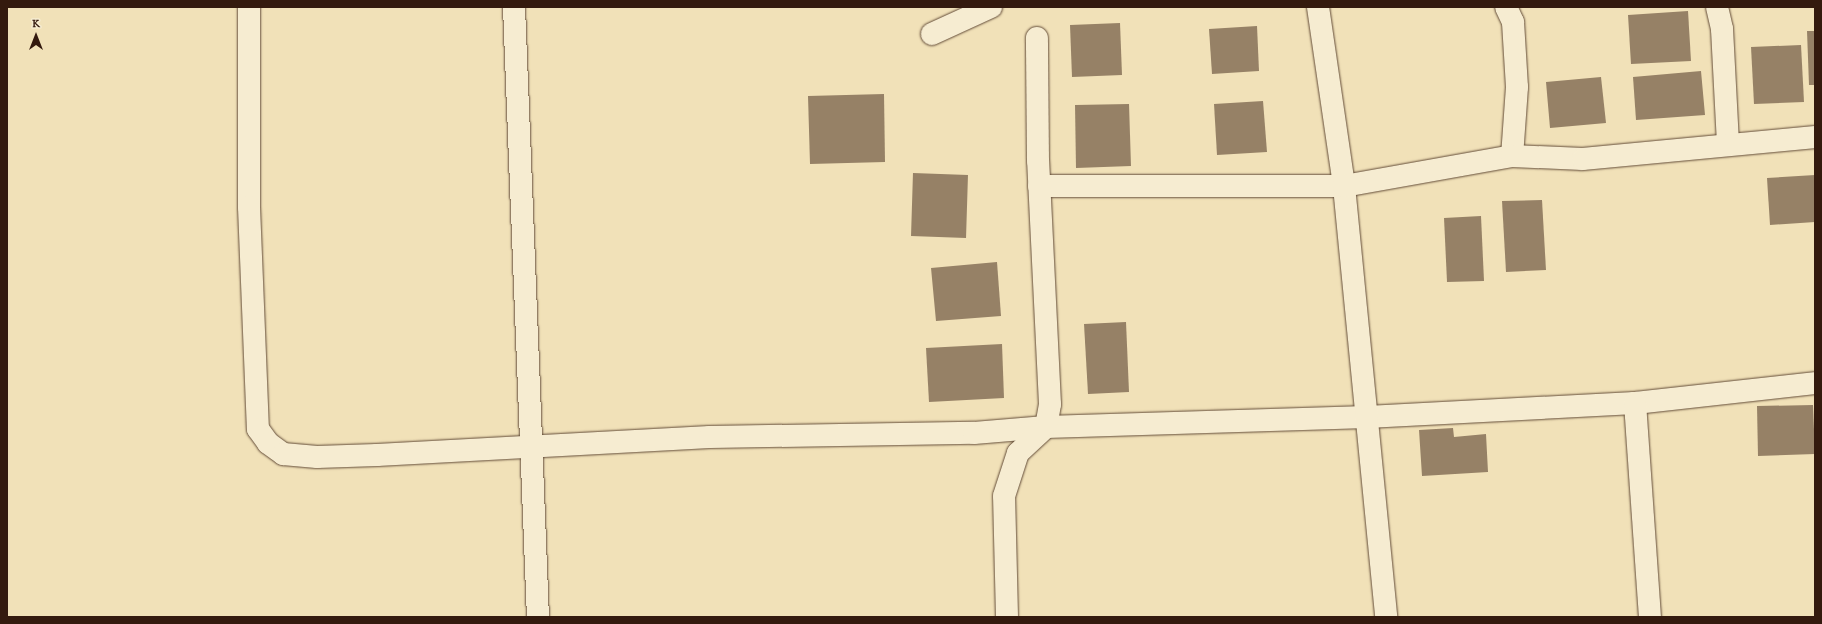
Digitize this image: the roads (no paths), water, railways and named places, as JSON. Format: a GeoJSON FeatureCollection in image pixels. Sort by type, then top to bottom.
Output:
{"type":"FeatureCollection","features":[{"type":"Feature","properties":{"kind":"street"},"geometry":{"type":"LineString","coordinates":[[249,7],[249,207],[258,429],[268,443],[283,454],[317,457],[710,437],[974,433],[1046,427],[1367,417],[1635,403],[1815,383]]}},
{"type":"Feature","properties":{"kind":"street"},"geometry":{"type":"LineString","coordinates":[[514,7],[538,617]]}},
{"type":"Feature","properties":{"kind":"street"},"geometry":{"type":"LineString","coordinates":[[932,34],[991,7]]}},
{"type":"Feature","properties":{"kind":"street"},"geometry":{"type":"LineString","coordinates":[[1318,7],[1344,186],[1386,617]]}},
{"type":"Feature","properties":{"kind":"street"},"geometry":{"type":"LineString","coordinates":[[1506,7],[1513,22],[1517,87],[1512,156]]}},
{"type":"Feature","properties":{"kind":"street"},"geometry":{"type":"LineString","coordinates":[[1717,7],[1722,28],[1728,144]]}},
{"type":"Feature","properties":{"kind":"street"},"geometry":{"type":"LineString","coordinates":[[1007,617],[1004,496],[1018,453],[1046,427],[1050,404],[1039,186],[1037,38]]}},
{"type":"Feature","properties":{"kind":"street"},"geometry":{"type":"LineString","coordinates":[[1039,186],[1344,186],[1512,156],[1583,159],[1728,144],[1815,137]]}},
{"type":"Feature","properties":{"kind":"street"},"geometry":{"type":"LineString","coordinates":[[1635,403],[1650,617]]}}]}
